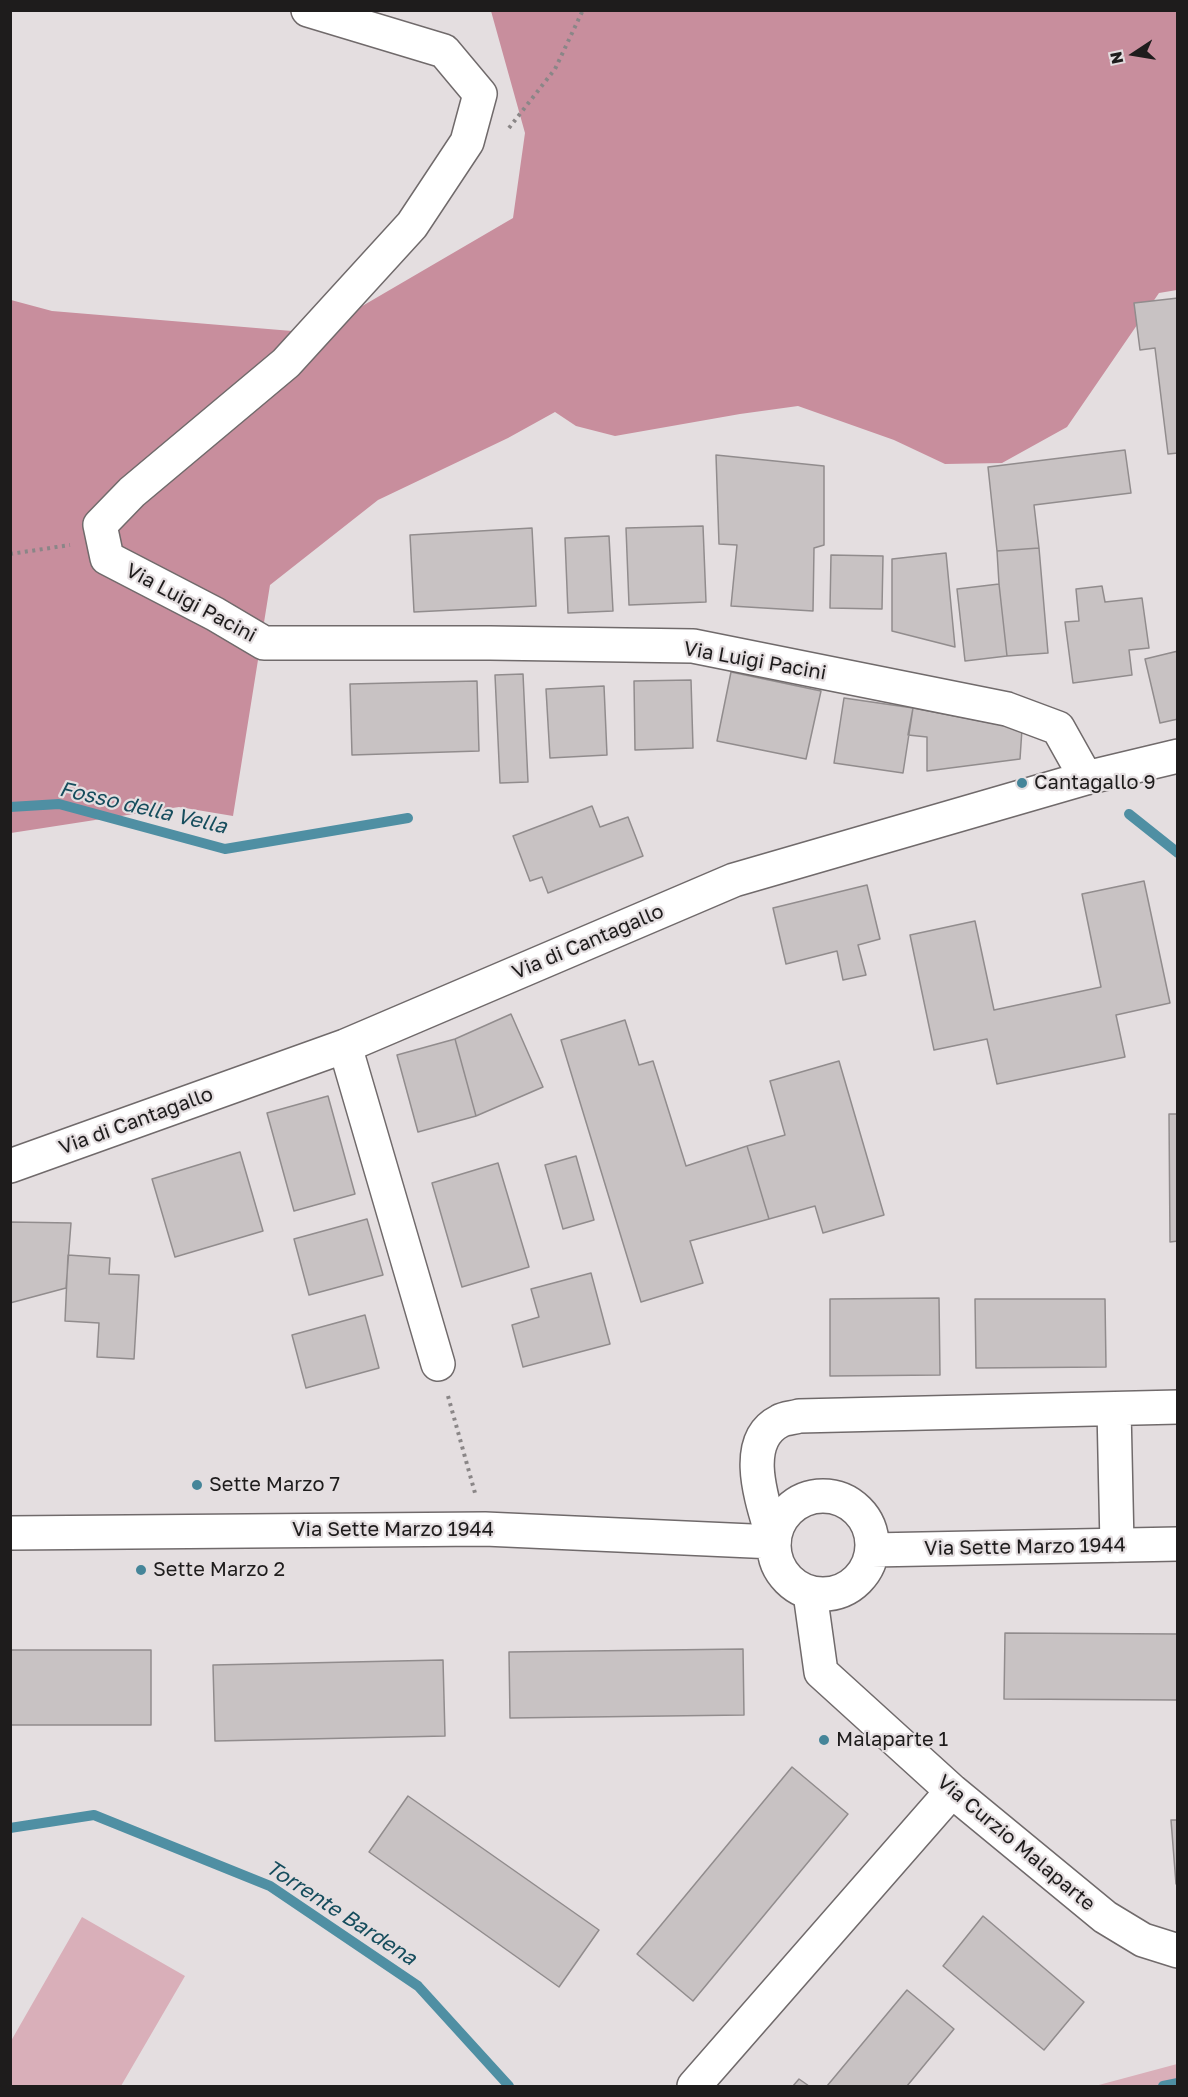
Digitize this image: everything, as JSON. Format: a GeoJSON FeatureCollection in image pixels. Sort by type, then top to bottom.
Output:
{"type":"FeatureCollection","features":[{"type":"Feature","properties":{"kind":"street"},"geometry":{"type":"LineString","coordinates":[[100,525],[132,492],[286,363],[412,225],[467,142],[480,94],[444,51],[308,10]]}},
{"type":"Feature","properties":{"kind":"street","name":"Via Luigi Pacini"},"geometry":{"type":"LineString","coordinates":[[100,525],[107,558],[215,614],[264,643],[693,646],[1007,710],[1058,728],[1086,778]]}},
{"type":"Feature","properties":{"kind":"street","name":"Via di Cantagallo"},"geometry":{"type":"LineString","coordinates":[[10,1166],[345,1046],[735,880],[1086,778],[1178,756]]}},
{"type":"Feature","properties":{"kind":"street"},"geometry":{"type":"LineString","coordinates":[[345,1046],[438,1364]]}},
{"type":"Feature","properties":{"kind":"street"},"geometry":{"type":"LineString","coordinates":[[774,1542],[778,1525],[788,1510],[806,1498],[823,1495],[842,1499],[857,1508],[871,1533],[872,1550],[867,1568],[857,1581],[835,1593],[810,1593],[792,1583],[781,1570],[776,1559],[774,1542],[756,1471],[760,1444],[770,1429],[781,1420],[799,1416],[1178,1407]]}},
{"type":"Feature","properties":{"kind":"street"},"geometry":{"type":"LineString","coordinates":[[1114,1409],[1117,1545]]}},
{"type":"Feature","properties":{"kind":"street","name":"Via Sette Marzo 1944"},"geometry":{"type":"LineString","coordinates":[[10,1533],[485,1529],[774,1542]]}},
{"type":"Feature","properties":{"kind":"street","name":"Via Sette Marzo 1944"},"geometry":{"type":"LineString","coordinates":[[872,1550],[1178,1544]]}},
{"type":"Feature","properties":{"kind":"street","name":"Via Curzio Malaparte"},"geometry":{"type":"LineString","coordinates":[[810,1593],[821,1672],[952,1791],[1105,1917],[1143,1940],[1178,1951]]}},
{"type":"Feature","properties":{"kind":"street"},"geometry":{"type":"LineString","coordinates":[[694,2086],[952,1791]]}},
{"type":"Feature","properties":{"kind":"path"},"geometry":{"type":"LineString","coordinates":[[467,142],[506,132],[555,69],[583,10]]}},
{"type":"Feature","properties":{"kind":"path"},"geometry":{"type":"LineString","coordinates":[[10,554],[72,545],[100,525]]}},
{"type":"Feature","properties":{"kind":"path"},"geometry":{"type":"LineString","coordinates":[[438,1364],[485,1529]]}},
{"type":"Feature","properties":{"kind":"shaded area"},"geometry":{"type":"Polygon","coordinates":[[[491,11],[1177,11],[1177,290],[1159,293],[1067,427],[1002,463],[945,464],[894,440],[798,406],[615,436],[576,426],[555,412],[508,438],[378,500],[270,585],[233,816],[179,807],[11,833],[11,300],[52,311],[316,333],[513,218],[525,133],[491,11]]]}},
{"type":"Feature","properties":{"kind":"shaded area"},"geometry":{"type":"Polygon","coordinates":[[[82,1917],[185,1976],[121,2086],[11,2086],[11,2041],[82,1917]]]}},
{"type":"Feature","properties":{"kind":"shaded area"},"geometry":{"type":"Polygon","coordinates":[[[1177,2064],[1177,2086],[1095,2086],[1177,2064]]]}},
{"type":"Feature","properties":{"kind":"building"},"geometry":{"type":"Polygon","coordinates":[[[1178,298],[1178,453],[1168,454],[1155,348],[1140,350],[1134,303],[1178,298]]]}},
{"type":"Feature","properties":{"kind":"building"},"geometry":{"type":"Polygon","coordinates":[[[1125,450],[1131,493],[1034,505],[1039,548],[997,551],[988,467],[1125,450]]]}},
{"type":"Feature","properties":{"kind":"building"},"geometry":{"type":"Polygon","coordinates":[[[716,455],[824,466],[824,545],[814,548],[813,611],[731,606],[737,545],[719,544],[716,455]]]}},
{"type":"Feature","properties":{"kind":"building"},"geometry":{"type":"Polygon","coordinates":[[[703,526],[706,602],[629,605],[626,528],[703,526]]]}},
{"type":"Feature","properties":{"kind":"building"},"geometry":{"type":"Polygon","coordinates":[[[532,528],[536,606],[414,612],[410,535],[532,528]]]}},
{"type":"Feature","properties":{"kind":"building"},"geometry":{"type":"Polygon","coordinates":[[[609,536],[613,611],[568,613],[565,538],[609,536]]]}},
{"type":"Feature","properties":{"kind":"building"},"geometry":{"type":"Polygon","coordinates":[[[1039,548],[1048,653],[1007,656],[997,551],[1039,548]]]}},
{"type":"Feature","properties":{"kind":"building"},"geometry":{"type":"Polygon","coordinates":[[[946,553],[955,647],[892,631],[892,559],[946,553]]]}},
{"type":"Feature","properties":{"kind":"building"},"geometry":{"type":"Polygon","coordinates":[[[831,555],[883,556],[882,609],[830,608],[831,555]]]}},
{"type":"Feature","properties":{"kind":"building"},"geometry":{"type":"Polygon","coordinates":[[[999,584],[1007,656],[965,661],[957,589],[999,584]]]}},
{"type":"Feature","properties":{"kind":"building"},"geometry":{"type":"Polygon","coordinates":[[[1102,586],[1105,602],[1142,598],[1149,648],[1129,650],[1132,675],[1073,683],[1065,622],[1079,621],[1076,589],[1102,586]]]}},
{"type":"Feature","properties":{"kind":"building"},"geometry":{"type":"Polygon","coordinates":[[[1178,651],[1178,719],[1160,723],[1145,659],[1178,651]]]}},
{"type":"Feature","properties":{"kind":"building"},"geometry":{"type":"Polygon","coordinates":[[[731,672],[821,691],[806,759],[717,741],[731,672]]]}},
{"type":"Feature","properties":{"kind":"building"},"geometry":{"type":"Polygon","coordinates":[[[523,674],[528,782],[500,783],[495,675],[523,674]]]}},
{"type":"Feature","properties":{"kind":"building"},"geometry":{"type":"Polygon","coordinates":[[[691,680],[693,748],[635,750],[634,681],[691,680]]]}},
{"type":"Feature","properties":{"kind":"building"},"geometry":{"type":"Polygon","coordinates":[[[477,681],[479,751],[352,755],[350,684],[477,681]]]}},
{"type":"Feature","properties":{"kind":"building"},"geometry":{"type":"Polygon","coordinates":[[[604,686],[607,755],[550,758],[546,689],[604,686]]]}},
{"type":"Feature","properties":{"kind":"building"},"geometry":{"type":"Polygon","coordinates":[[[844,698],[913,708],[903,773],[834,763],[844,698]]]}},
{"type":"Feature","properties":{"kind":"building"},"geometry":{"type":"Polygon","coordinates":[[[913,708],[1022,729],[1020,759],[927,771],[927,737],[908,735],[913,708]]]}},
{"type":"Feature","properties":{"kind":"building"},"geometry":{"type":"Polygon","coordinates":[[[592,806],[600,827],[628,817],[643,856],[548,893],[542,877],[530,881],[513,836],[592,806]]]}},
{"type":"Feature","properties":{"kind":"building"},"geometry":{"type":"Polygon","coordinates":[[[1144,881],[1170,1003],[1116,1015],[1125,1057],[997,1084],[987,1039],[934,1050],[910,935],[975,921],[994,1010],[1101,987],[1082,894],[1144,881]]]}},
{"type":"Feature","properties":{"kind":"building"},"geometry":{"type":"Polygon","coordinates":[[[867,885],[880,939],[858,945],[866,975],[843,980],[837,951],[786,964],[773,908],[867,885]]]}},
{"type":"Feature","properties":{"kind":"building"},"geometry":{"type":"Polygon","coordinates":[[[511,1014],[543,1087],[476,1116],[455,1039],[511,1014]]]}},
{"type":"Feature","properties":{"kind":"building"},"geometry":{"type":"Polygon","coordinates":[[[625,1020],[639,1065],[653,1061],[686,1166],[747,1146],[769,1219],[690,1241],[703,1283],[641,1302],[561,1040],[625,1020]]]}},
{"type":"Feature","properties":{"kind":"building"},"geometry":{"type":"Polygon","coordinates":[[[455,1039],[476,1116],[418,1132],[397,1055],[455,1039]]]}},
{"type":"Feature","properties":{"kind":"building"},"geometry":{"type":"Polygon","coordinates":[[[839,1061],[884,1215],[823,1233],[815,1206],[769,1219],[747,1146],[785,1135],[770,1081],[839,1061]]]}},
{"type":"Feature","properties":{"kind":"building"},"geometry":{"type":"Polygon","coordinates":[[[328,1096],[355,1194],[294,1211],[267,1113],[328,1096]]]}},
{"type":"Feature","properties":{"kind":"building"},"geometry":{"type":"Polygon","coordinates":[[[1169,1114],[1178,1114],[1178,1241],[1170,1242],[1169,1114]]]}},
{"type":"Feature","properties":{"kind":"building"},"geometry":{"type":"Polygon","coordinates":[[[240,1152],[263,1231],[175,1257],[152,1179],[240,1152]]]}},
{"type":"Feature","properties":{"kind":"building"},"geometry":{"type":"Polygon","coordinates":[[[576,1156],[594,1220],[563,1229],[545,1165],[576,1156]]]}},
{"type":"Feature","properties":{"kind":"building"},"geometry":{"type":"Polygon","coordinates":[[[498,1163],[529,1267],[462,1287],[432,1183],[498,1163]]]}},
{"type":"Feature","properties":{"kind":"building"},"geometry":{"type":"Polygon","coordinates":[[[367,1219],[383,1275],[309,1295],[294,1239],[367,1219]]]}},
{"type":"Feature","properties":{"kind":"building"},"geometry":{"type":"Polygon","coordinates":[[[10,1222],[71,1223],[66,1288],[10,1303],[10,1222]]]}},
{"type":"Feature","properties":{"kind":"building"},"geometry":{"type":"Polygon","coordinates":[[[68,1255],[110,1258],[109,1274],[139,1275],[134,1359],[97,1357],[99,1323],[65,1321],[68,1255]]]}},
{"type":"Feature","properties":{"kind":"building"},"geometry":{"type":"Polygon","coordinates":[[[591,1273],[610,1344],[523,1367],[512,1325],[539,1317],[531,1289],[591,1273]]]}},
{"type":"Feature","properties":{"kind":"building"},"geometry":{"type":"Polygon","coordinates":[[[939,1298],[940,1375],[830,1376],[830,1299],[939,1298]]]}},
{"type":"Feature","properties":{"kind":"building"},"geometry":{"type":"Polygon","coordinates":[[[975,1299],[1105,1299],[1106,1367],[976,1368],[975,1299]]]}},
{"type":"Feature","properties":{"kind":"building"},"geometry":{"type":"Polygon","coordinates":[[[365,1315],[379,1368],[306,1388],[292,1335],[365,1315]]]}},
{"type":"Feature","properties":{"kind":"building"},"geometry":{"type":"Polygon","coordinates":[[[1005,1633],[1178,1634],[1178,1700],[1004,1699],[1005,1633]]]}},
{"type":"Feature","properties":{"kind":"building"},"geometry":{"type":"Polygon","coordinates":[[[743,1649],[744,1715],[510,1718],[509,1652],[743,1649]]]}},
{"type":"Feature","properties":{"kind":"building"},"geometry":{"type":"Polygon","coordinates":[[[10,1650],[151,1650],[151,1725],[10,1725],[10,1650]]]}},
{"type":"Feature","properties":{"kind":"building"},"geometry":{"type":"Polygon","coordinates":[[[443,1660],[445,1736],[215,1741],[213,1665],[443,1660]]]}},
{"type":"Feature","properties":{"kind":"building"},"geometry":{"type":"Polygon","coordinates":[[[792,1767],[848,1814],[693,2001],[637,1954],[792,1767]]]}},
{"type":"Feature","properties":{"kind":"building"},"geometry":{"type":"Polygon","coordinates":[[[408,1796],[599,1930],[559,1987],[369,1852],[408,1796]]]}},
{"type":"Feature","properties":{"kind":"building"},"geometry":{"type":"Polygon","coordinates":[[[1171,1820],[1178,1820],[1178,1884],[1176,1884],[1171,1820]]]}},
{"type":"Feature","properties":{"kind":"building"},"geometry":{"type":"Polygon","coordinates":[[[983,1916],[1084,2002],[1044,2050],[943,1966],[983,1916]]]}},
{"type":"Feature","properties":{"kind":"building"},"geometry":{"type":"Polygon","coordinates":[[[907,1990],[954,2029],[907,2086],[827,2086],[907,1990]]]}},
{"type":"Feature","properties":{"kind":"building"},"geometry":{"type":"Polygon","coordinates":[[[799,2079],[809,2086],[793,2086],[799,2079]]]}},
{"type":"Feature","properties":{"kind":"waterway","name":"Fosso della Vella"},"geometry":{"type":"LineString","coordinates":[[10,807],[59,804],[225,849],[408,818]]}},
{"type":"Feature","properties":{"kind":"waterway","name":"Fosso della Vella"},"geometry":{"type":"LineString","coordinates":[[1129,814],[1178,853]]}},
{"type":"Feature","properties":{"kind":"waterway","name":"Torrente Bardena"},"geometry":{"type":"LineString","coordinates":[[10,1828],[94,1815],[270,1886],[418,1986],[509,2086]]}},
{"type":"Feature","properties":{"kind":"waterway","name":"Torrente Bardena"},"geometry":{"type":"LineString","coordinates":[[1163,2086],[1178,2083]]}},
{"type":"Feature","properties":{"kind":"place","name":"Cantagallo 9"},"geometry":{"type":"Point","coordinates":[1022,783]}},
{"type":"Feature","properties":{"kind":"place","name":"Sette Marzo 7"},"geometry":{"type":"Point","coordinates":[197,1485]}},
{"type":"Feature","properties":{"kind":"place","name":"Sette Marzo 2"},"geometry":{"type":"Point","coordinates":[141,1570]}},
{"type":"Feature","properties":{"kind":"place","name":"Malaparte 1"},"geometry":{"type":"Point","coordinates":[824,1740]}}]}
